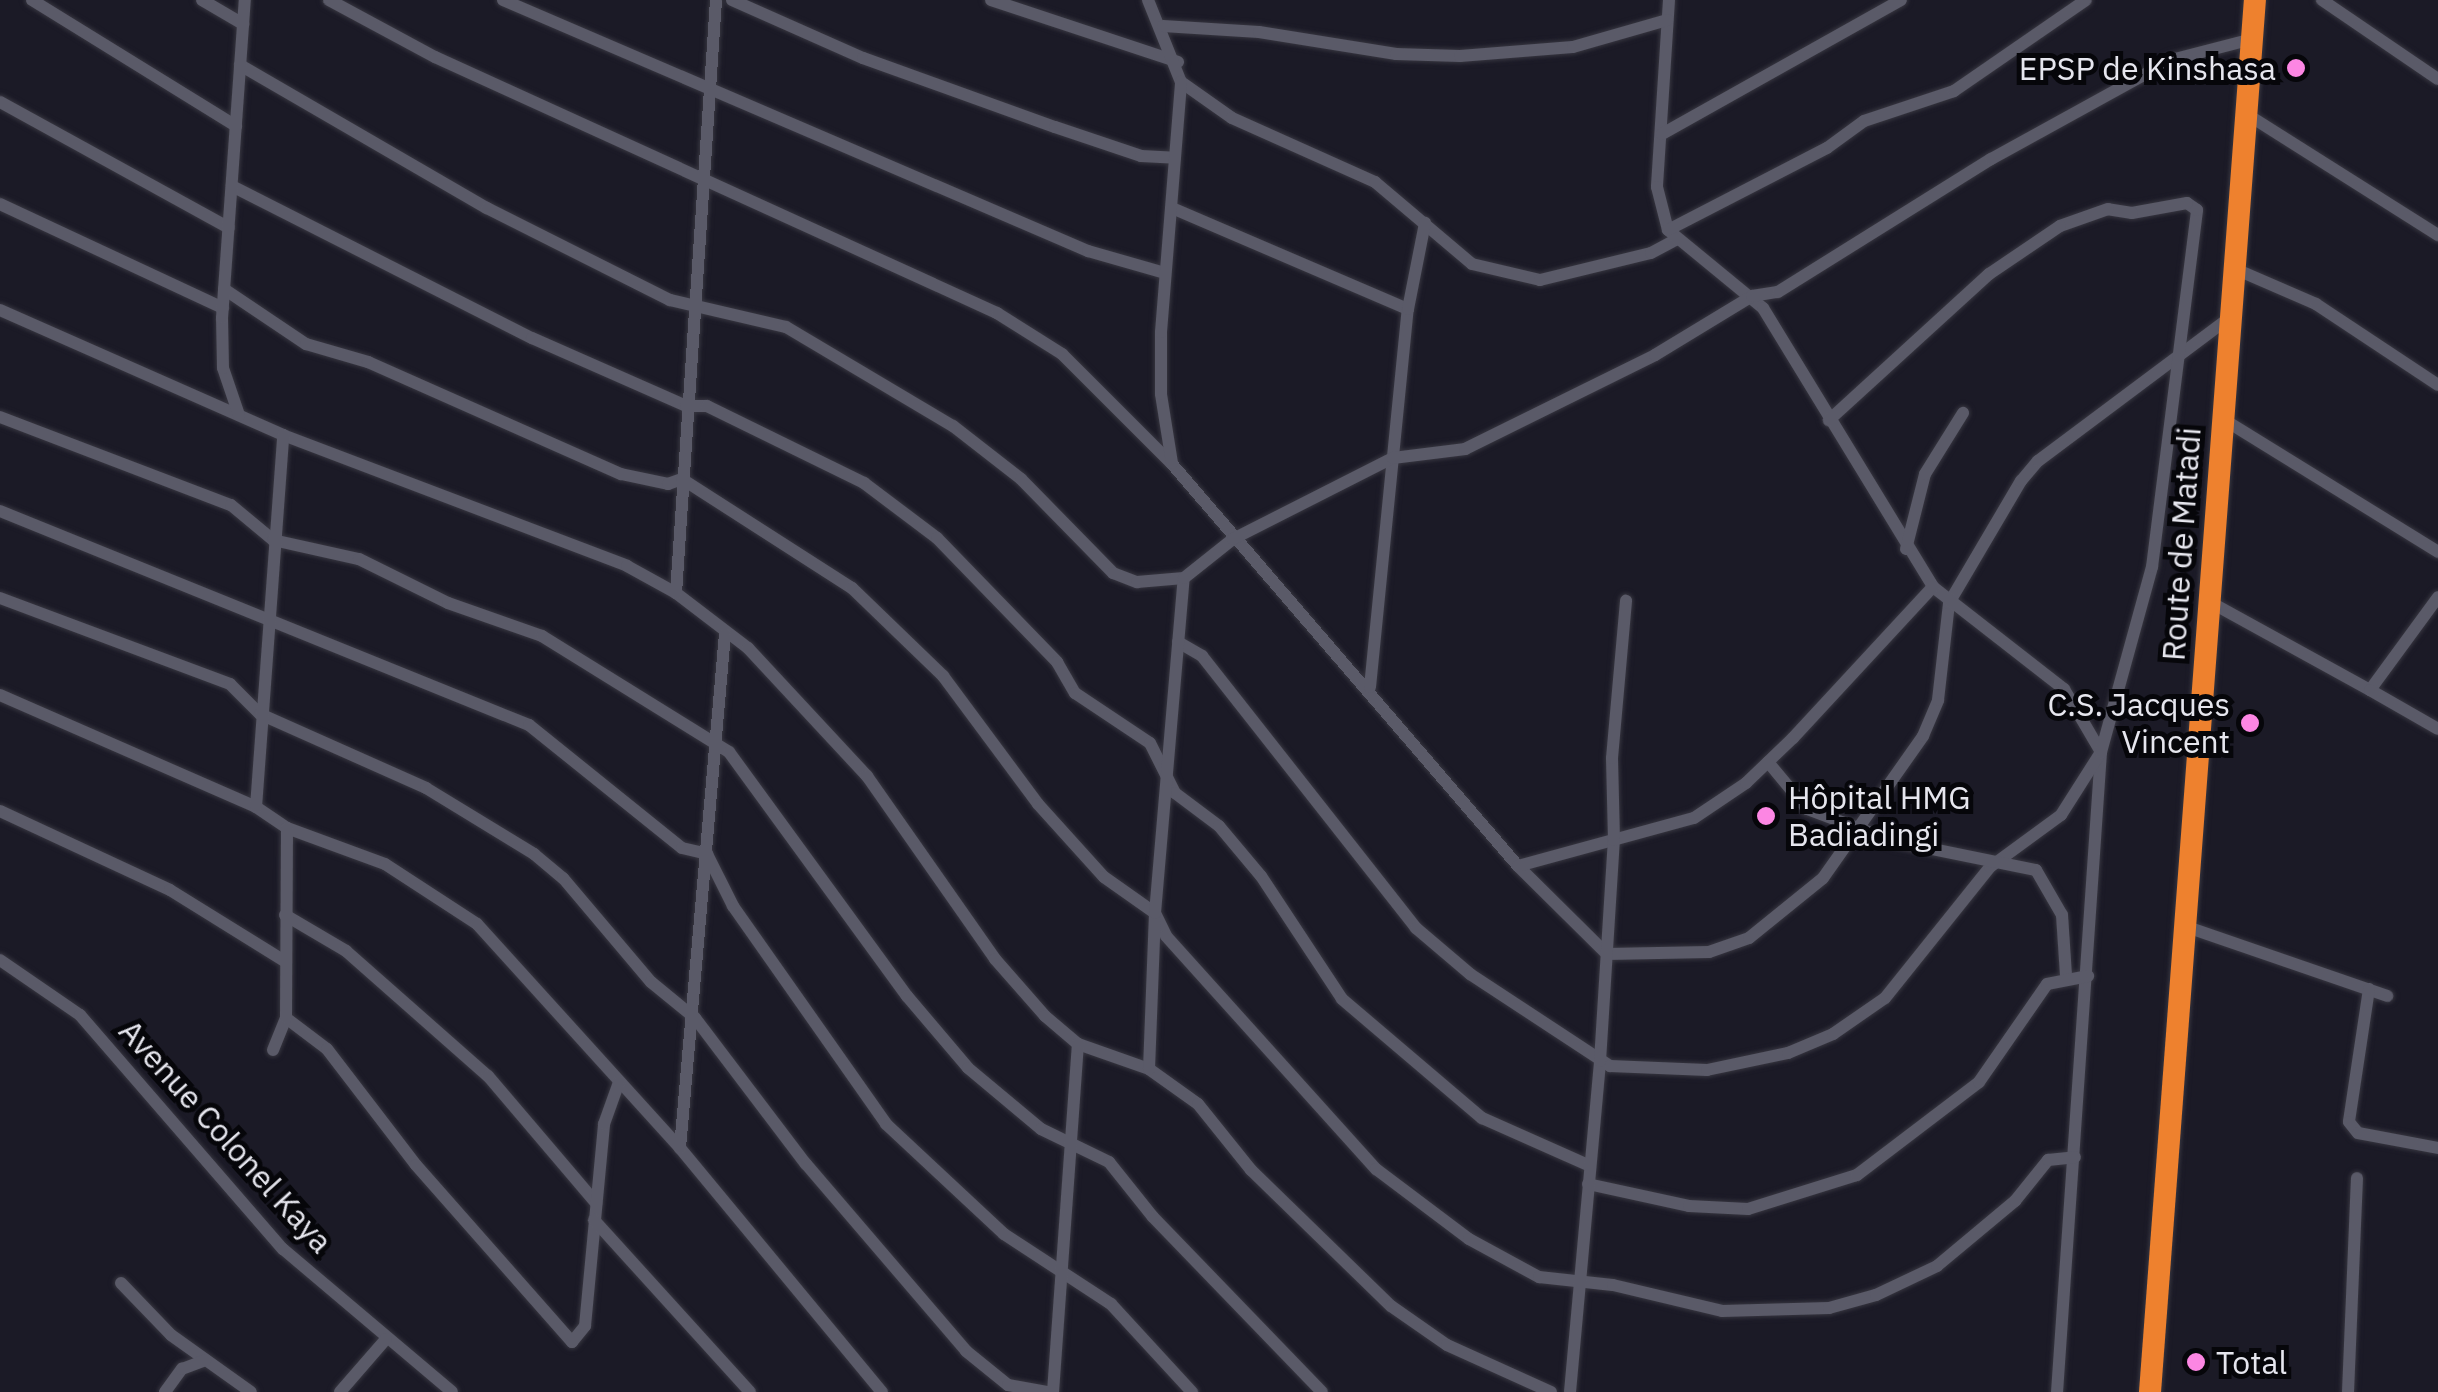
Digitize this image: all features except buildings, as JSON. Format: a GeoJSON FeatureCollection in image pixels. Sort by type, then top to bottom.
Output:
{"type":"FeatureCollection","features":[{"type":"Feature","properties":{"kind":"highway","name":"Route de Matadi"},"geometry":{"type":"LineString","coordinates":[[2150,1392],[2255,0]]}},
{"type":"Feature","properties":{"kind":"street"},"geometry":{"type":"LineString","coordinates":[[32,0],[236,126]]}},
{"type":"Feature","properties":{"kind":"street"},"geometry":{"type":"LineString","coordinates":[[202,0],[243,24]]}},
{"type":"Feature","properties":{"kind":"street"},"geometry":{"type":"LineString","coordinates":[[239,415],[223,368],[223,308],[245,0]]}},
{"type":"Feature","properties":{"kind":"street"},"geometry":{"type":"LineString","coordinates":[[328,0],[434,57],[997,313],[1062,354],[1172,464],[1233,538],[1370,687],[1518,866],[1607,954],[1709,952],[1750,938],[1822,878],[1931,718],[1949,603],[2038,461],[2180,360],[2231,316]]}},
{"type":"Feature","properties":{"kind":"street"},"geometry":{"type":"LineString","coordinates":[[502,0],[1088,251],[1165,274]]}},
{"type":"Feature","properties":{"kind":"street"},"geometry":{"type":"LineString","coordinates":[[676,594],[686,406],[714,88],[716,0]]}},
{"type":"Feature","properties":{"kind":"street"},"geometry":{"type":"LineString","coordinates":[[732,0],[863,58],[1055,128],[1141,156],[1175,158]]}},
{"type":"Feature","properties":{"kind":"street"},"geometry":{"type":"LineString","coordinates":[[991,0],[1178,62]]}},
{"type":"Feature","properties":{"kind":"street"},"geometry":{"type":"LineString","coordinates":[[1148,0],[1178,62],[1182,82],[1165,274],[1161,394],[1172,464]]}},
{"type":"Feature","properties":{"kind":"street"},"geometry":{"type":"LineString","coordinates":[[1669,0],[1657,187],[1672,235],[1752,296],[1932,586],[2064,689],[2101,752]]}},
{"type":"Feature","properties":{"kind":"street"},"geometry":{"type":"LineString","coordinates":[[1662,134],[1901,0]]}},
{"type":"Feature","properties":{"kind":"street"},"geometry":{"type":"LineString","coordinates":[[1182,82],[1232,118],[1375,182],[1472,264],[1540,280],[1651,253],[1672,235],[1827,148],[1864,121],[1954,91],[2086,0]]}},
{"type":"Feature","properties":{"kind":"street"},"geometry":{"type":"LineString","coordinates":[[2322,0],[2438,79]]}},
{"type":"Feature","properties":{"kind":"street"},"geometry":{"type":"LineString","coordinates":[[1163,26],[1259,32],[1396,54],[1460,56],[1573,47],[1667,20]]}},
{"type":"Feature","properties":{"kind":"street"},"geometry":{"type":"LineString","coordinates":[[240,65],[487,208],[670,300],[786,327],[953,426],[1021,479],[1113,573],[1137,582],[1184,578],[1233,538],[1392,458],[1465,448],[1655,355],[1752,296],[1778,292],[1991,160],[2171,60],[2252,39]]}},
{"type":"Feature","properties":{"kind":"street"},"geometry":{"type":"LineString","coordinates":[[0,102],[228,228]]}},
{"type":"Feature","properties":{"kind":"street"},"geometry":{"type":"LineString","coordinates":[[2248,115],[2438,235]]}},
{"type":"Feature","properties":{"kind":"street"},"geometry":{"type":"LineString","coordinates":[[232,186],[532,338],[686,406],[706,406],[848,475],[936,538],[1056,662],[1076,693],[1134,728],[1168,769],[1175,793],[1219,826],[1261,876],[1342,1000],[1482,1118],[1588,1164]]}},
{"type":"Feature","properties":{"kind":"street"},"geometry":{"type":"LineString","coordinates":[[1829,420],[1989,274],[2060,226],[2098,210],[2132,213],[2187,203],[2197,210],[2152,567],[2101,752],[2057,1392]]}},
{"type":"Feature","properties":{"kind":"street"},"geometry":{"type":"LineString","coordinates":[[0,204],[223,308]]}},
{"type":"Feature","properties":{"kind":"street"},"geometry":{"type":"LineString","coordinates":[[1172,208],[1408,309]]}},
{"type":"Feature","properties":{"kind":"street"},"geometry":{"type":"LineString","coordinates":[[1370,687],[1408,309],[1424,223]]}},
{"type":"Feature","properties":{"kind":"street"},"geometry":{"type":"LineString","coordinates":[[2235,269],[2316,304],[2438,385]]}},
{"type":"Feature","properties":{"kind":"street"},"geometry":{"type":"LineString","coordinates":[[224,290],[306,344],[368,362],[621,474],[668,484],[682,479]]}},
{"type":"Feature","properties":{"kind":"street"},"geometry":{"type":"LineString","coordinates":[[0,310],[283,434],[627,566],[676,594],[770,670],[868,776],[994,960],[1078,1044],[1150,1069],[1198,1104],[1251,1170],[1391,1306],[1447,1344],[1550,1392]]}},
{"type":"Feature","properties":{"kind":"street"},"geometry":{"type":"LineString","coordinates":[[1906,548],[1925,474],[1963,412]]}},
{"type":"Feature","properties":{"kind":"street"},"geometry":{"type":"LineString","coordinates":[[0,417],[231,506],[273,540],[359,558],[448,603],[542,636],[716,749],[729,752],[906,996],[968,1068],[1040,1130],[1108,1162],[1152,1217],[1322,1392]]}},
{"type":"Feature","properties":{"kind":"street"},"geometry":{"type":"LineString","coordinates":[[2223,419],[2438,552]]}},
{"type":"Feature","properties":{"kind":"street"},"geometry":{"type":"LineString","coordinates":[[256,807],[266,614],[283,434]]}},
{"type":"Feature","properties":{"kind":"street"},"geometry":{"type":"LineString","coordinates":[[682,479],[880,611],[943,676],[1051,819],[1104,876],[1155,913],[1166,936],[1376,1169],[1469,1240],[1539,1277],[1613,1285],[1722,1312],[1829,1308],[1876,1295],[1937,1266],[2015,1201],[2048,1160],[2075,1157]]}},
{"type":"Feature","properties":{"kind":"street"},"geometry":{"type":"LineString","coordinates":[[0,512],[266,614],[529,725],[682,848],[707,854],[742,919],[886,1124],[1004,1234],[1111,1304],[1192,1392]]}},
{"type":"Feature","properties":{"kind":"street"},"geometry":{"type":"LineString","coordinates":[[1150,1069],[1155,913],[1184,578]]}},
{"type":"Feature","properties":{"kind":"street"},"geometry":{"type":"LineString","coordinates":[[1518,866],[1694,818],[1768,762],[1932,586]]}},
{"type":"Feature","properties":{"kind":"street"},"geometry":{"type":"LineString","coordinates":[[2370,690],[2438,597]]}},
{"type":"Feature","properties":{"kind":"street"},"geometry":{"type":"LineString","coordinates":[[0,598],[230,684],[260,714],[426,788],[534,854],[562,878],[651,982],[695,1018],[806,1164],[966,1351],[1008,1384],[1051,1392],[1078,1044]]}},
{"type":"Feature","properties":{"kind":"street"},"geometry":{"type":"LineString","coordinates":[[1570,1392],[1600,1061],[1614,840],[1612,758],[1626,601]]}},
{"type":"Feature","properties":{"kind":"street"},"geometry":{"type":"LineString","coordinates":[[2210,602],[2438,729]]}},
{"type":"Feature","properties":{"kind":"street"},"geometry":{"type":"LineString","coordinates":[[680,1148],[695,1018],[725,634]]}},
{"type":"Feature","properties":{"kind":"street"},"geometry":{"type":"LineString","coordinates":[[1178,642],[1202,656],[1416,928],[1470,974],[1600,1061],[1639,1068],[1750,1066],[1833,1034],[1913,970],[1999,858],[2048,830],[2101,752]]}},
{"type":"Feature","properties":{"kind":"street"},"geometry":{"type":"LineString","coordinates":[[0,695],[256,807],[287,828],[385,864],[477,924],[680,1148],[882,1392]]}},
{"type":"Feature","properties":{"kind":"street"},"geometry":{"type":"LineString","coordinates":[[1768,762],[1807,810],[1858,825],[1893,841],[1999,858],[2036,870],[2051,888],[2062,915],[2066,976]]}},
{"type":"Feature","properties":{"kind":"street"},"geometry":{"type":"LineString","coordinates":[[0,811],[170,890],[283,960]]}},
{"type":"Feature","properties":{"kind":"street"},"geometry":{"type":"LineString","coordinates":[[273,1050],[286,1018],[283,960],[287,828]]}},
{"type":"Feature","properties":{"kind":"street"},"geometry":{"type":"LineString","coordinates":[[285,915],[346,951],[488,1076],[596,1203]]}},
{"type":"Feature","properties":{"kind":"street"},"geometry":{"type":"LineString","coordinates":[[2184,926],[2387,996]]}},
{"type":"Feature","properties":{"kind":"street","name":"Avenue Colonel Kaya"},"geometry":{"type":"LineString","coordinates":[[0,960],[80,1015],[283,1248],[452,1392]]}},
{"type":"Feature","properties":{"kind":"street"},"geometry":{"type":"LineString","coordinates":[[1588,1184],[1689,1206],[1748,1210],[1857,1175],[1979,1082],[2032,998],[2066,976],[2088,976]]}},
{"type":"Feature","properties":{"kind":"street"},"geometry":{"type":"LineString","coordinates":[[2369,989],[2349,1122],[2358,1132],[2438,1148]]}},
{"type":"Feature","properties":{"kind":"street"},"geometry":{"type":"LineString","coordinates":[[286,1018],[326,1049],[416,1165],[572,1342],[586,1326],[604,1124],[618,1082]]}},
{"type":"Feature","properties":{"kind":"street"},"geometry":{"type":"LineString","coordinates":[[2348,1392],[2358,1178]]}},
{"type":"Feature","properties":{"kind":"street"},"geometry":{"type":"LineString","coordinates":[[594,1220],[750,1392]]}},
{"type":"Feature","properties":{"kind":"street"},"geometry":{"type":"LineString","coordinates":[[121,1282],[204,1360],[251,1392]]}},
{"type":"Feature","properties":{"kind":"street"},"geometry":{"type":"LineString","coordinates":[[340,1392],[386,1339]]}},
{"type":"Feature","properties":{"kind":"street"},"geometry":{"type":"LineString","coordinates":[[165,1392],[182,1369],[204,1360]]}},
{"type":"Feature","properties":{"kind":"place","name":"EPSP de Kinshasa"},"geometry":{"type":"Point","coordinates":[2296,68]}},
{"type":"Feature","properties":{"kind":"place","name":"C.S. Jacques Vincent"},"geometry":{"type":"Point","coordinates":[2250,723]}},
{"type":"Feature","properties":{"kind":"place","name":"Hôpital HMG Badiadingi"},"geometry":{"type":"Point","coordinates":[1766,816]}},
{"type":"Feature","properties":{"kind":"place","name":"Total"},"geometry":{"type":"Point","coordinates":[2196,1362]}}]}
